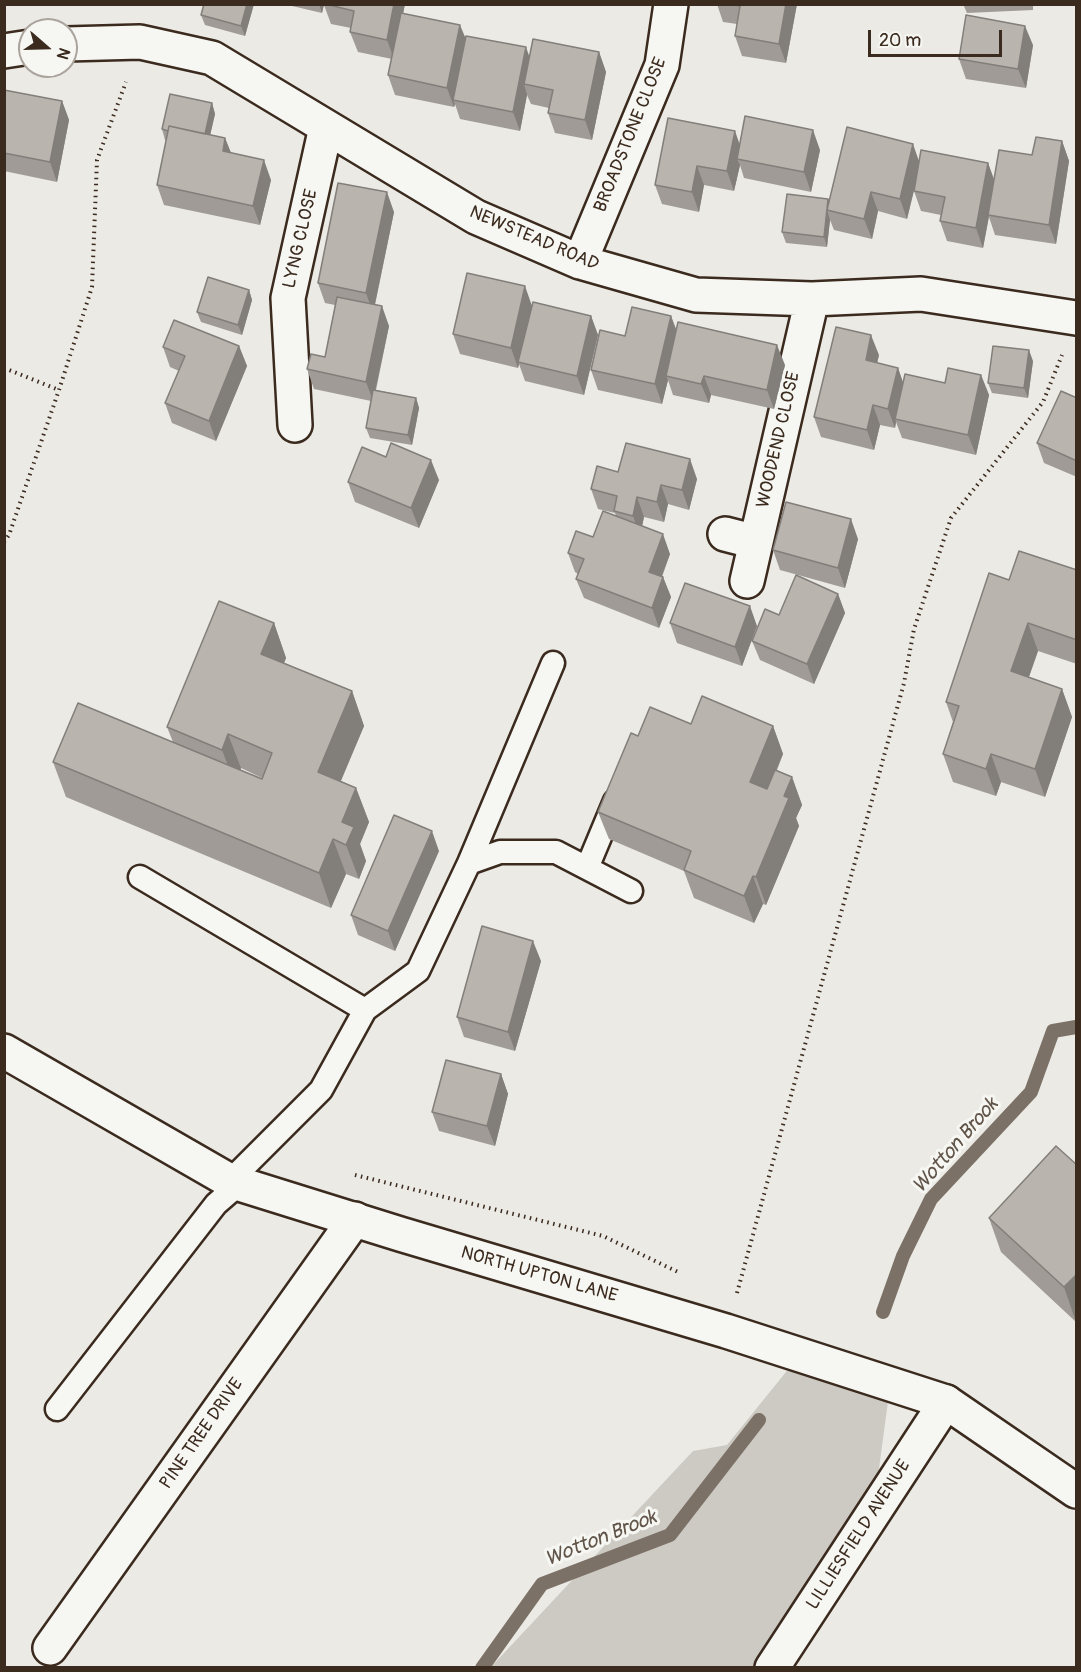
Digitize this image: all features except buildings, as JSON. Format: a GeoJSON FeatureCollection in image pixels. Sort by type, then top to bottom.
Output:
{"type":"FeatureCollection","features":[{"type":"Feature","properties":{"kind":"street","name":"BROADSTONE CLOSE"},"geometry":{"type":"LineString","coordinates":[[580,262],[662,65],[672,4]]}},
{"type":"Feature","properties":{"kind":"street","name":"NEWSTEAD ROAD"},"geometry":{"type":"LineString","coordinates":[[78,44],[140,42],[212,58],[476,217],[580,262],[696,295],[812,299],[921,294],[1077,318]]}},
{"type":"Feature","properties":{"kind":"street","name":"LYNG CLOSE"},"geometry":{"type":"LineString","coordinates":[[295,425],[288,298],[326,127]]}},
{"type":"Feature","properties":{"kind":"street","name":"WOODEND CLOSE"},"geometry":{"type":"LineString","coordinates":[[747,581],[740,538],[812,299]]}},
{"type":"Feature","properties":{"kind":"street","name":"NORTH UPTON LANE"},"geometry":{"type":"LineString","coordinates":[[4,1051],[234,1182],[726,1331],[946,1402],[1077,1491]]}},
{"type":"Feature","properties":{"kind":"street","name":"PINE TREE DRIVE"},"geometry":{"type":"LineString","coordinates":[[50,1648],[355,1219]]}},
{"type":"Feature","properties":{"kind":"street","name":"LILLIESFIELD AVENUE"},"geometry":{"type":"LineString","coordinates":[[772,1668],[946,1402]]}},
{"type":"Feature","properties":{"kind":"lane"},"geometry":{"type":"LineString","coordinates":[[57,1408],[234,1182],[321,1090],[365,1010],[418,971],[469,863],[553,663]]}},
{"type":"Feature","properties":{"kind":"lane"},"geometry":{"type":"LineString","coordinates":[[587,868],[624,780]]}},
{"type":"Feature","properties":{"kind":"lane"},"geometry":{"type":"LineString","coordinates":[[469,863],[500,852],[555,852],[631,891]]}},
{"type":"Feature","properties":{"kind":"lane"},"geometry":{"type":"LineString","coordinates":[[140,877],[365,1010]]}},
{"type":"Feature","properties":{"kind":"path"},"geometry":{"type":"LineString","coordinates":[[4,542],[9,535],[92,287],[97,160],[140,42]]}},
{"type":"Feature","properties":{"kind":"path"},"geometry":{"type":"LineString","coordinates":[[726,1331],[904,683],[914,628],[951,518],[1042,402],[1064,351]]}},
{"type":"Feature","properties":{"kind":"path"},"geometry":{"type":"LineString","coordinates":[[4,368],[59,390]]}},
{"type":"Feature","properties":{"kind":"path"},"geometry":{"type":"LineString","coordinates":[[350,1174],[603,1236],[684,1275]]}},
{"type":"Feature","properties":{"kind":"shaded area"},"geometry":{"type":"Polygon","coordinates":[[[794,1362],[889,1394],[876,1491],[753,1667],[490,1668],[693,1451],[727,1445],[794,1362]]]}},
{"type":"Feature","properties":{"kind":"waterway","name":"Wotton Brook"},"geometry":{"type":"LineString","coordinates":[[883,1312],[903,1256],[931,1199],[1031,1092],[1053,1031],[1076,1027]]}},
{"type":"Feature","properties":{"kind":"waterway","name":"Wotton Brook"},"geometry":{"type":"LineString","coordinates":[[482,1668],[542,1584],[670,1535],[759,1420]]}}]}
